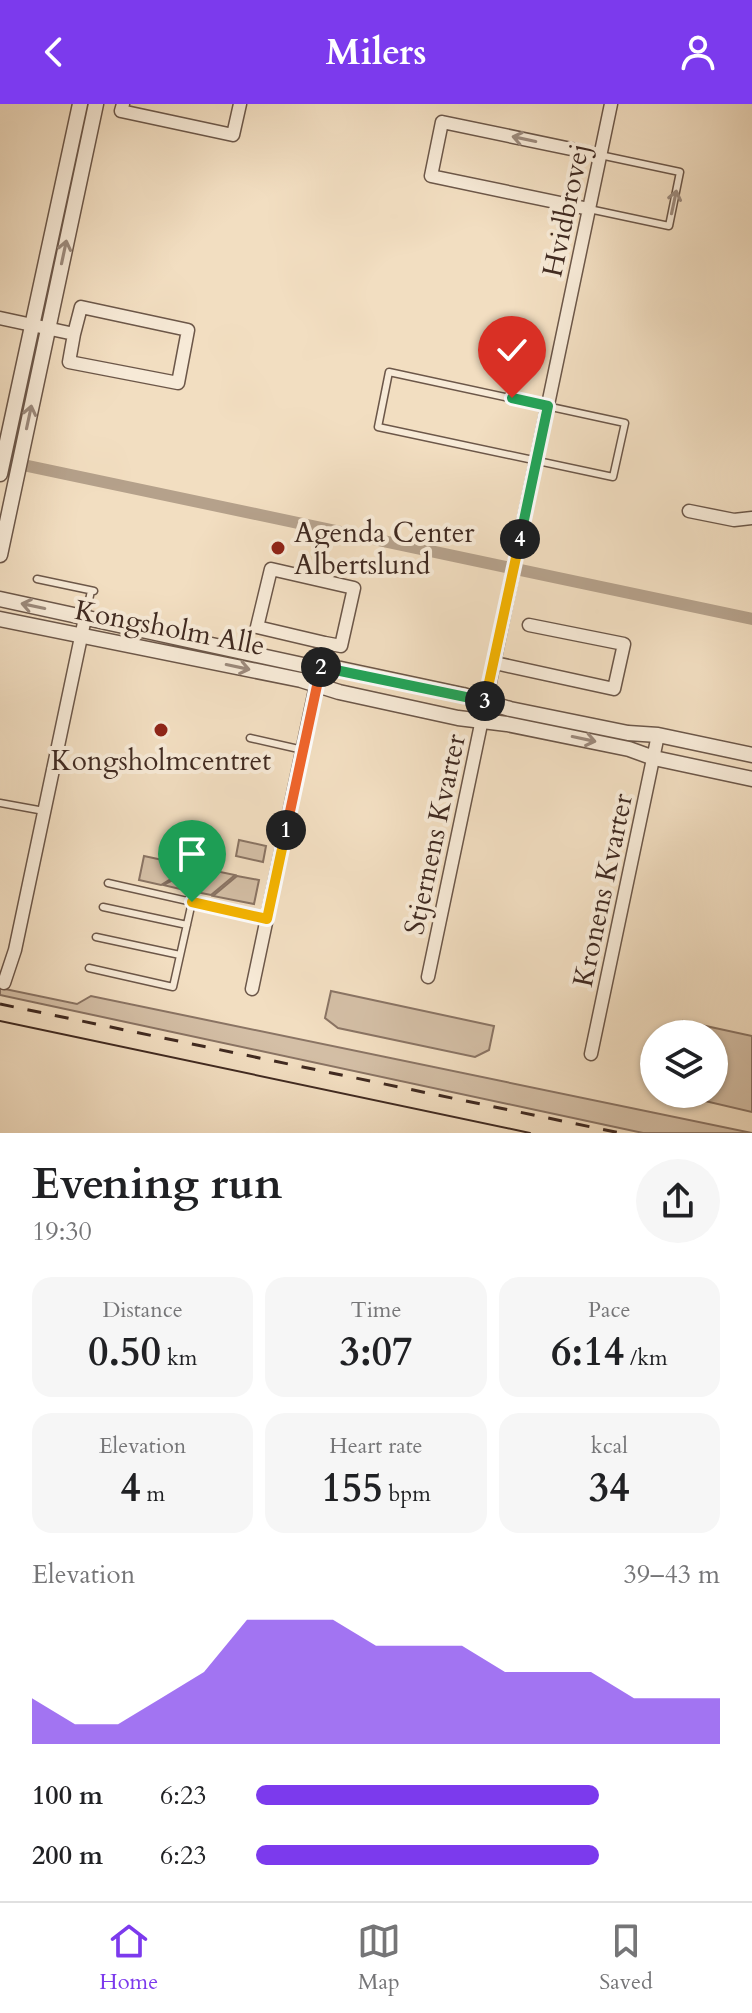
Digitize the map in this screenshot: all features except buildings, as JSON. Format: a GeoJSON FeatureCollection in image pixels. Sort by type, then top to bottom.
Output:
{"type":"FeatureCollection","features":[{"type":"Feature","properties":{"kind":"street"},"geometry":{"type":"LineString","coordinates":[[41,327],[80,104]]}},
{"type":"Feature","properties":{"kind":"street"},"geometry":{"type":"LineString","coordinates":[[0,555],[14,487],[13,456],[96,104]]}},
{"type":"Feature","properties":{"kind":"street"},"geometry":{"type":"LineString","coordinates":[[123,104],[121,111],[233,135],[240,104]]}},
{"type":"Feature","properties":{"kind":"street","name":"Hvidbrovej"},"geometry":{"type":"LineString","coordinates":[[487,702],[611,104]]}},
{"type":"Feature","properties":{"kind":"street"},"geometry":{"type":"LineString","coordinates":[[589,209],[431,176],[442,122],[600,155]]}},
{"type":"Feature","properties":{"kind":"street"},"geometry":{"type":"LineString","coordinates":[[81,307],[188,330],[178,383],[69,362],[74,334],[81,307]]}},
{"type":"Feature","properties":{"kind":"street"},"geometry":{"type":"LineString","coordinates":[[0,318],[74,334]]}},
{"type":"Feature","properties":{"kind":"street"},"geometry":{"type":"LineString","coordinates":[[0,474],[13,456]]}},
{"type":"Feature","properties":{"kind":"street"},"geometry":{"type":"LineString","coordinates":[[689,511],[734,520],[752,518]]}},
{"type":"Feature","properties":{"kind":"street"},"geometry":{"type":"LineString","coordinates":[[271,569],[354,588],[341,646],[325,643],[257,627],[271,569]]}},
{"type":"Feature","properties":{"kind":"street","name":"Kongsholm Alle"},"geometry":{"type":"LineString","coordinates":[[0,599],[320,667],[372,675],[628,733],[658,735],[752,755]]}},
{"type":"Feature","properties":{"kind":"street"},"geometry":{"type":"LineString","coordinates":[[3,977],[15,950],[85,618]]}},
{"type":"Feature","properties":{"kind":"street","name":"Kongsholm Alle"},"geometry":{"type":"LineString","coordinates":[[0,619],[458,718],[592,741],[752,779]]}},
{"type":"Feature","properties":{"kind":"street"},"geometry":{"type":"LineString","coordinates":[[495,663],[614,689],[624,644],[529,625]]}},
{"type":"Feature","properties":{"kind":"street"},"geometry":{"type":"LineString","coordinates":[[252,989],[325,643]]}},
{"type":"Feature","properties":{"kind":"street","name":"Stjernens Kvarter"},"geometry":{"type":"LineString","coordinates":[[428,977],[487,702]]}},
{"type":"Feature","properties":{"kind":"street","name":"Kronens Kvarter"},"geometry":{"type":"LineString","coordinates":[[591,1054],[658,735]]}},
{"type":"Feature","properties":{"kind":"lane"},"geometry":{"type":"LineString","coordinates":[[589,209],[669,226],[680,172],[600,155]]}},
{"type":"Feature","properties":{"kind":"lane"},"geometry":{"type":"LineString","coordinates":[[389,372],[625,423],[613,477],[537,461],[378,427],[389,372]]}},
{"type":"Feature","properties":{"kind":"lane"},"geometry":{"type":"LineString","coordinates":[[37,579],[93,591],[85,618]]}},
{"type":"Feature","properties":{"kind":"lane"},"geometry":{"type":"LineString","coordinates":[[250,738],[303,750]]}},
{"type":"Feature","properties":{"kind":"lane"},"geometry":{"type":"LineString","coordinates":[[0,803],[45,812]]}},
{"type":"Feature","properties":{"kind":"lane"},"geometry":{"type":"LineString","coordinates":[[108,883],[267,919]]}},
{"type":"Feature","properties":{"kind":"lane"},"geometry":{"type":"LineString","coordinates":[[89,968],[173,987],[192,902]]}},
{"type":"Feature","properties":{"kind":"lane"},"geometry":{"type":"LineString","coordinates":[[103,907],[187,925]]}},
{"type":"Feature","properties":{"kind":"lane"},"geometry":{"type":"LineString","coordinates":[[96,937],[180,955]]}},
{"type":"Feature","properties":{"kind":"shaded area"},"geometry":{"type":"Polygon","coordinates":[[[239,840],[266,846],[263,862],[236,856],[239,840]]]}},
{"type":"Feature","properties":{"kind":"shaded area"},"geometry":{"type":"Polygon","coordinates":[[[144,856],[186,865],[185,870],[161,885],[139,880],[144,856]]]}},
{"type":"Feature","properties":{"kind":"shaded area"},"geometry":{"type":"Polygon","coordinates":[[[189,866],[199,868],[193,892],[163,885],[183,875],[189,866]]]}},
{"type":"Feature","properties":{"kind":"shaded area"},"geometry":{"type":"Polygon","coordinates":[[[201,868],[235,875],[211,895],[196,892],[201,868]]]}},
{"type":"Feature","properties":{"kind":"shaded area"},"geometry":{"type":"Polygon","coordinates":[[[237,876],[259,880],[254,904],[213,896],[237,876]]]}},
{"type":"Feature","properties":{"kind":"shaded area"},"geometry":{"type":"Polygon","coordinates":[[[0,988],[77,1004],[91,996],[752,1133],[643,1133],[0,995],[0,988]]]}},
{"type":"Feature","properties":{"kind":"shaded area"},"geometry":{"type":"Polygon","coordinates":[[[331,991],[494,1026],[489,1050],[475,1057],[338,1028],[325,1018],[331,991]]]}},
{"type":"Feature","properties":{"kind":"shaded area"},"geometry":{"type":"Polygon","coordinates":[[[728,1031],[752,1036],[752,1112],[728,1106],[728,1031]]]}},
{"type":"Feature","properties":{"kind":"waterway"},"geometry":{"type":"LineString","coordinates":[[0,460],[752,619]]}},
{"type":"Feature","properties":{"kind":"tram line"},"geometry":{"type":"LineString","coordinates":[[0,1021],[530,1133]]}},
{"type":"Feature","properties":{"kind":"railway"},"geometry":{"type":"LineString","coordinates":[[0,1004],[620,1133]]}},
{"type":"Feature","properties":{"kind":"place","name":"Agenda Center Albertslund"},"geometry":{"type":"Point","coordinates":[278,548]}},
{"type":"Feature","properties":{"kind":"place","name":"Kongsholmcentret"},"geometry":{"type":"Point","coordinates":[161,730]}},
{"type":"Feature","properties":{"kind":"route"},"geometry":{"type":"LineString","coordinates":[[192,902],[267,919],[320,667],[487,702],[548,406],[512,398]]}}]}
